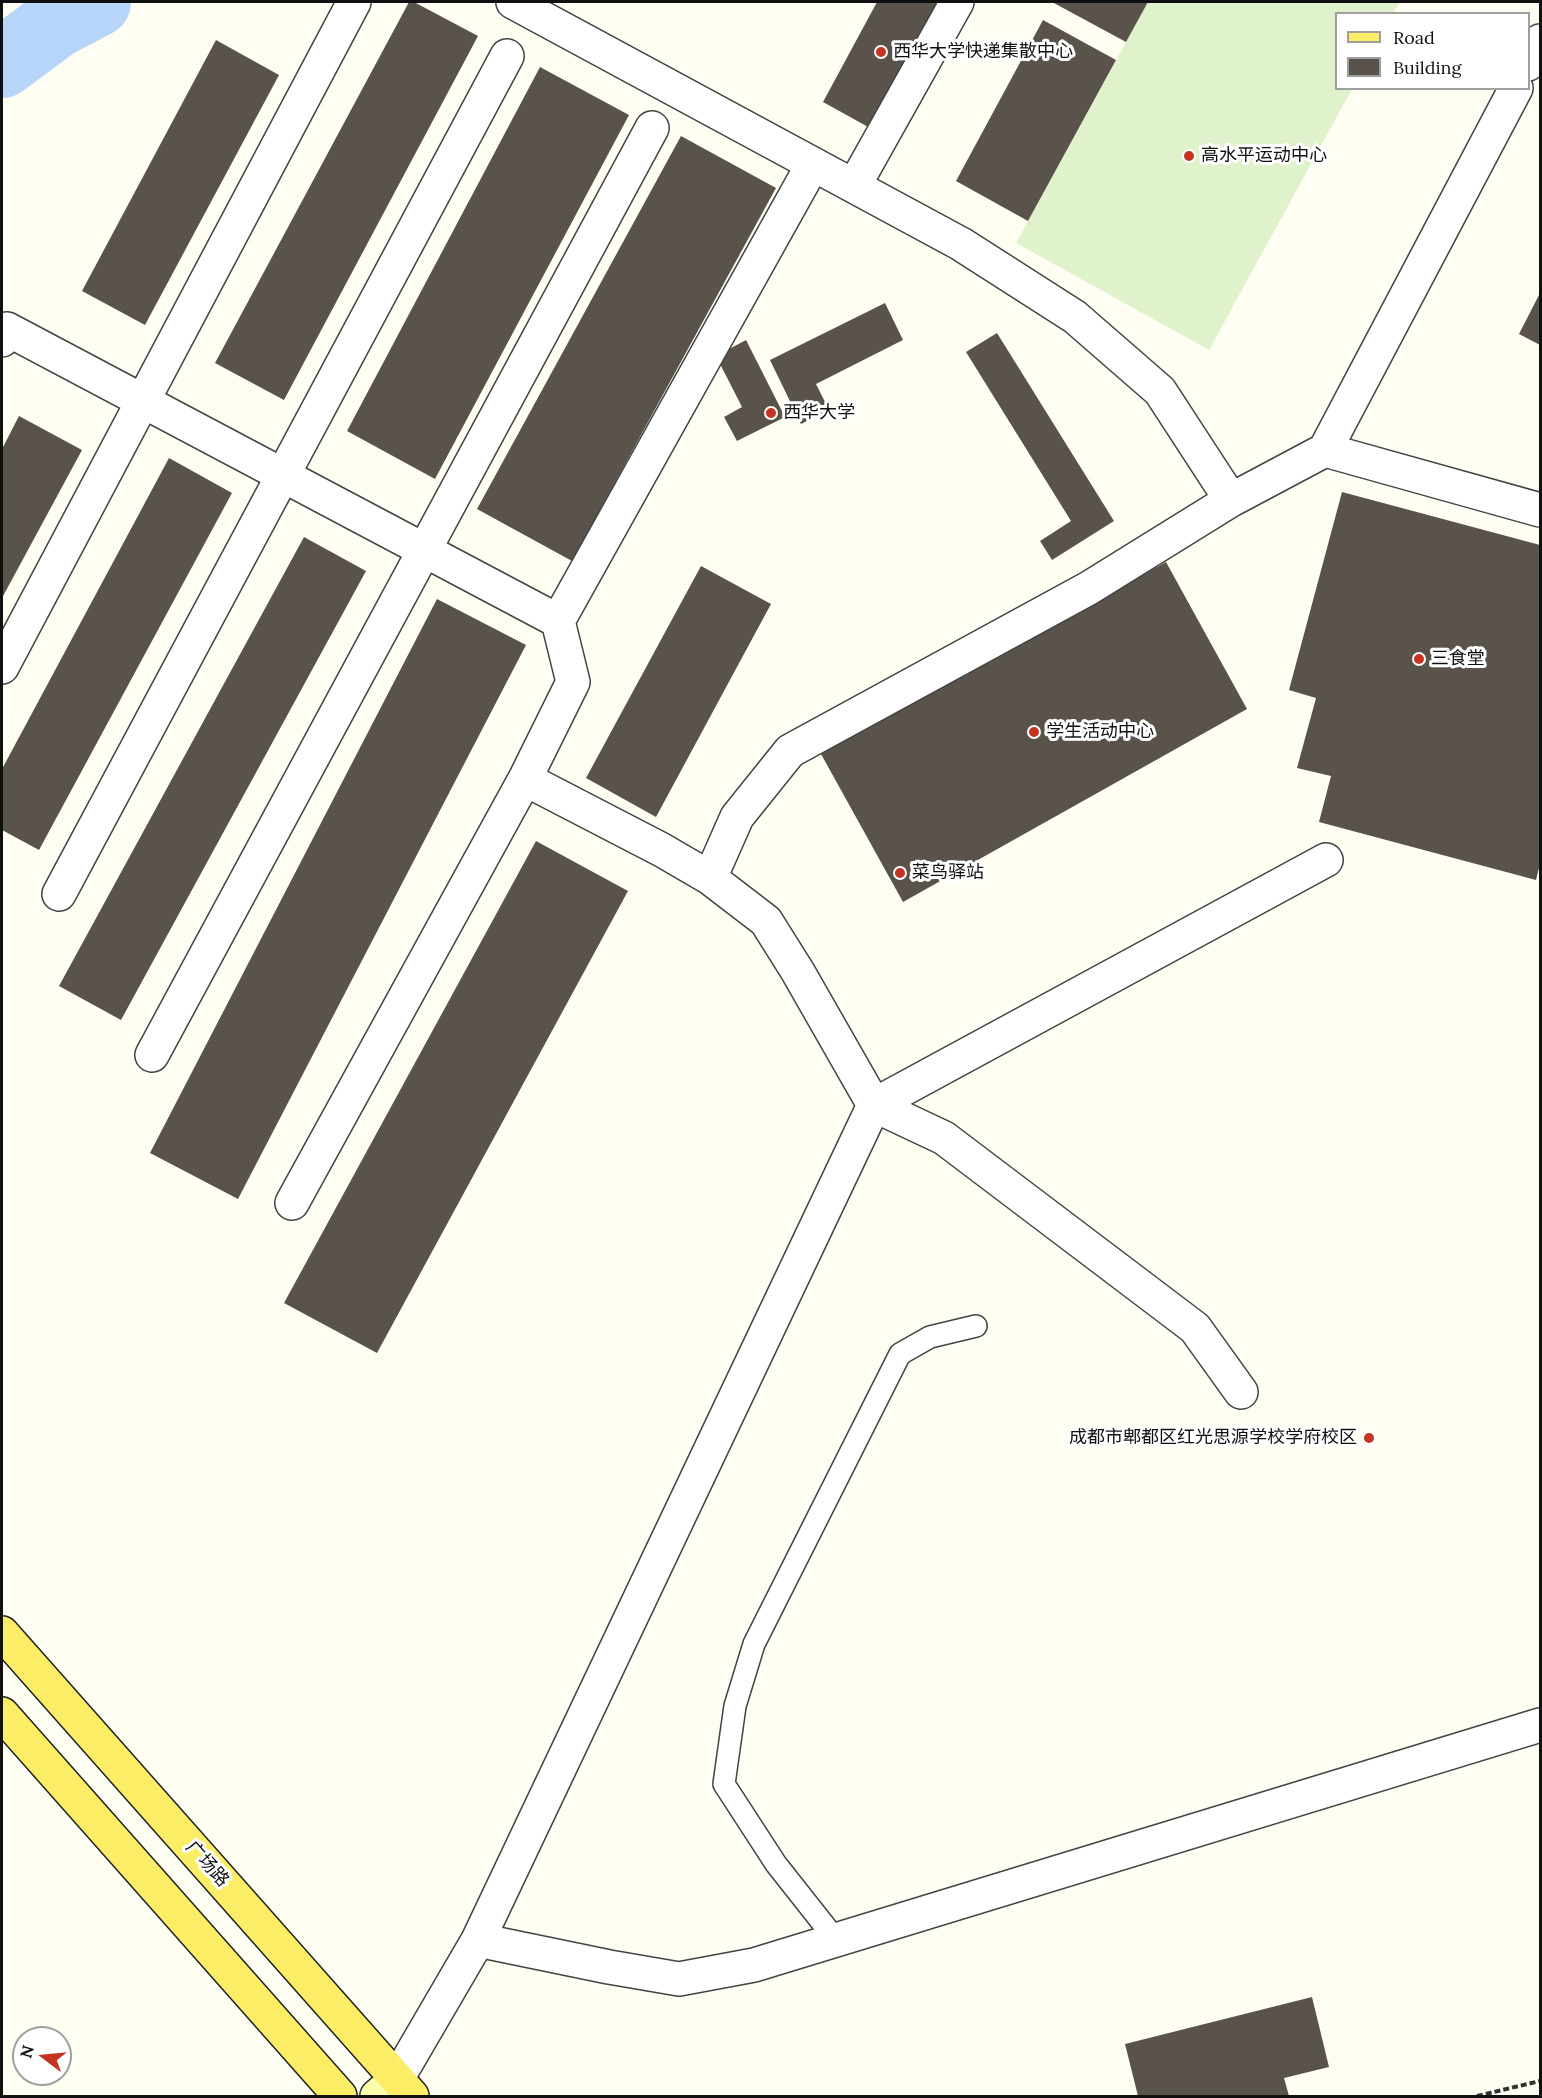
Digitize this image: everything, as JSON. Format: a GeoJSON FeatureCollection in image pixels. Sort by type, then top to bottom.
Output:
{"type":"FeatureCollection","features":[{"type":"Feature","properties":{"kind":"main road","name":"广场路"},"geometry":{"type":"LineString","coordinates":[[2,1633],[395,2091]]}},
{"type":"Feature","properties":{"kind":"main road"},"geometry":{"type":"LineString","coordinates":[[2,1714],[340,2097]]}},
{"type":"Feature","properties":{"kind":"street"},"geometry":{"type":"LineString","coordinates":[[2,667],[354,2]]}},
{"type":"Feature","properties":{"kind":"street"},"geometry":{"type":"LineString","coordinates":[[854,186],[957,2]]}},
{"type":"Feature","properties":{"kind":"street"},"geometry":{"type":"LineString","coordinates":[[520,3],[961,244],[1075,317],[1160,391],[1231,500]]}},
{"type":"Feature","properties":{"kind":"street"},"geometry":{"type":"LineString","coordinates":[[1530,60],[1540,41]]}},
{"type":"Feature","properties":{"kind":"street"},"geometry":{"type":"LineString","coordinates":[[59,894],[507,56]]}},
{"type":"Feature","properties":{"kind":"street"},"geometry":{"type":"LineString","coordinates":[[710,878],[737,817],[790,751],[1089,588],[1231,500],[1325,450],[1515,90]]}},
{"type":"Feature","properties":{"kind":"street"},"geometry":{"type":"LineString","coordinates":[[152,1055],[652,128]]}},
{"type":"Feature","properties":{"kind":"street"},"geometry":{"type":"LineString","coordinates":[[292,1203],[525,779],[573,682],[558,621],[813,164]]}},
{"type":"Feature","properties":{"kind":"street"},"geometry":{"type":"LineString","coordinates":[[2,340],[8,329],[558,621]]}},
{"type":"Feature","properties":{"kind":"street"},"geometry":{"type":"LineString","coordinates":[[1325,450],[1540,510]]}},
{"type":"Feature","properties":{"kind":"street"},"geometry":{"type":"LineString","coordinates":[[525,779],[662,850],[710,878],[766,921],[798,972],[874,1106],[944,1138],[1194,1328],[1241,1392]]}},
{"type":"Feature","properties":{"kind":"street"},"geometry":{"type":"LineString","coordinates":[[395,2091],[478,1940],[874,1106],[1326,860]]}},
{"type":"Feature","properties":{"kind":"street"},"geometry":{"type":"LineString","coordinates":[[478,1940],[679,1979],[754,1965],[1540,1725]]}},
{"type":"Feature","properties":{"kind":"lane"},"geometry":{"type":"LineString","coordinates":[[837,1940],[776,1864],[724,1784],[735,1706],[754,1644],[900,1354],[930,1337],[976,1326]]}},
{"type":"Feature","properties":{"kind":"path"},"geometry":{"type":"LineString","coordinates":[[1477,2097],[1540,2082]]}},
{"type":"Feature","properties":{"kind":"green space","name":"高水平运动中心"},"geometry":{"type":"Polygon","coordinates":[[[1148,2],[1400,2],[1394,12],[1335,12],[1335,90],[1351,90],[1209,350],[1016,243],[1148,2]]]}},
{"type":"Feature","properties":{"kind":"building"},"geometry":{"type":"Polygon","coordinates":[[[409,2],[414,2],[478,36],[284,400],[215,363],[409,2]]]}},
{"type":"Feature","properties":{"kind":"building","name":"西华大学快递集散中心"},"geometry":{"type":"Polygon","coordinates":[[[877,2],[938,2],[870,128],[823,102],[877,2]]]}},
{"type":"Feature","properties":{"kind":"building"},"geometry":{"type":"Polygon","coordinates":[[[1052,2],[1148,2],[1126,42],[1052,2]]]}},
{"type":"Feature","properties":{"kind":"building"},"geometry":{"type":"Polygon","coordinates":[[[1043,20],[1116,60],[1028,221],[956,181],[1043,20]]]}},
{"type":"Feature","properties":{"kind":"building"},"geometry":{"type":"Polygon","coordinates":[[[216,40],[279,75],[145,325],[82,291],[216,40]]]}},
{"type":"Feature","properties":{"kind":"building"},"geometry":{"type":"Polygon","coordinates":[[[540,67],[629,115],[435,479],[347,431],[540,67]]]}},
{"type":"Feature","properties":{"kind":"building"},"geometry":{"type":"Polygon","coordinates":[[[681,136],[776,188],[572,561],[477,509],[681,136]]]}},
{"type":"Feature","properties":{"kind":"building"},"geometry":{"type":"Polygon","coordinates":[[[1540,293],[1540,345],[1519,334],[1540,293]]]}},
{"type":"Feature","properties":{"kind":"building"},"geometry":{"type":"Polygon","coordinates":[[[885,303],[903,340],[816,384],[829,410],[801,424],[770,360],[885,303]]]}},
{"type":"Feature","properties":{"kind":"building"},"geometry":{"type":"Polygon","coordinates":[[[997,333],[1114,521],[1052,560],[1040,541],[1071,521],[966,352],[997,333]]]}},
{"type":"Feature","properties":{"kind":"building"},"geometry":{"type":"Polygon","coordinates":[[[746,340],[785,417],[737,441],[724,417],[742,407],[716,356],[746,340]]]}},
{"type":"Feature","properties":{"kind":"building"},"geometry":{"type":"Polygon","coordinates":[[[19,416],[82,450],[2,598],[2,449],[19,416]]]}},
{"type":"Feature","properties":{"kind":"building"},"geometry":{"type":"Polygon","coordinates":[[[169,458],[232,493],[39,850],[2,830],[2,769],[169,458]]]}},
{"type":"Feature","properties":{"kind":"building","name":"三食堂"},"geometry":{"type":"Polygon","coordinates":[[[1342,492],[1540,545],[1540,864],[1536,880],[1319,822],[1331,776],[1297,768],[1316,698],[1289,690],[1342,492]]]}},
{"type":"Feature","properties":{"kind":"building"},"geometry":{"type":"Polygon","coordinates":[[[304,537],[366,571],[121,1020],[59,986],[304,537]]]}},
{"type":"Feature","properties":{"kind":"building","name":"学生活动中心"},"geometry":{"type":"Polygon","coordinates":[[[1166,562],[1247,709],[903,902],[821,754],[1166,562]]]}},
{"type":"Feature","properties":{"kind":"building"},"geometry":{"type":"Polygon","coordinates":[[[701,566],[771,604],[656,817],[586,778],[701,566]]]}},
{"type":"Feature","properties":{"kind":"building"},"geometry":{"type":"Polygon","coordinates":[[[437,599],[526,645],[238,1199],[150,1153],[437,599]]]}},
{"type":"Feature","properties":{"kind":"building"},"geometry":{"type":"Polygon","coordinates":[[[536,841],[628,891],[377,1353],[284,1303],[536,841]]]}},
{"type":"Feature","properties":{"kind":"building"},"geometry":{"type":"Polygon","coordinates":[[[1312,1997],[1329,2067],[1284,2078],[1289,2096],[1138,2096],[1125,2044],[1312,1997]]]}},
{"type":"Feature","properties":{"kind":"waterway"},"geometry":{"type":"LineString","coordinates":[[2,63],[56,23],[96,2]]}},
{"type":"Feature","properties":{"kind":"place","name":"西华大学快递集散中心"},"geometry":{"type":"Point","coordinates":[881,52]}},
{"type":"Feature","properties":{"kind":"place","name":"高水平运动中心"},"geometry":{"type":"Point","coordinates":[1189,156]}},
{"type":"Feature","properties":{"kind":"place","name":"西华大学"},"geometry":{"type":"Point","coordinates":[771,413]}},
{"type":"Feature","properties":{"kind":"place","name":"三食堂"},"geometry":{"type":"Point","coordinates":[1419,659]}},
{"type":"Feature","properties":{"kind":"place","name":"学生活动中心"},"geometry":{"type":"Point","coordinates":[1034,732]}},
{"type":"Feature","properties":{"kind":"place","name":"菜鸟驿站"},"geometry":{"type":"Point","coordinates":[900,873]}},
{"type":"Feature","properties":{"kind":"place","name":"成都市郫都区红光思源学校学府校区"},"geometry":{"type":"Point","coordinates":[1369,1438]}}]}
